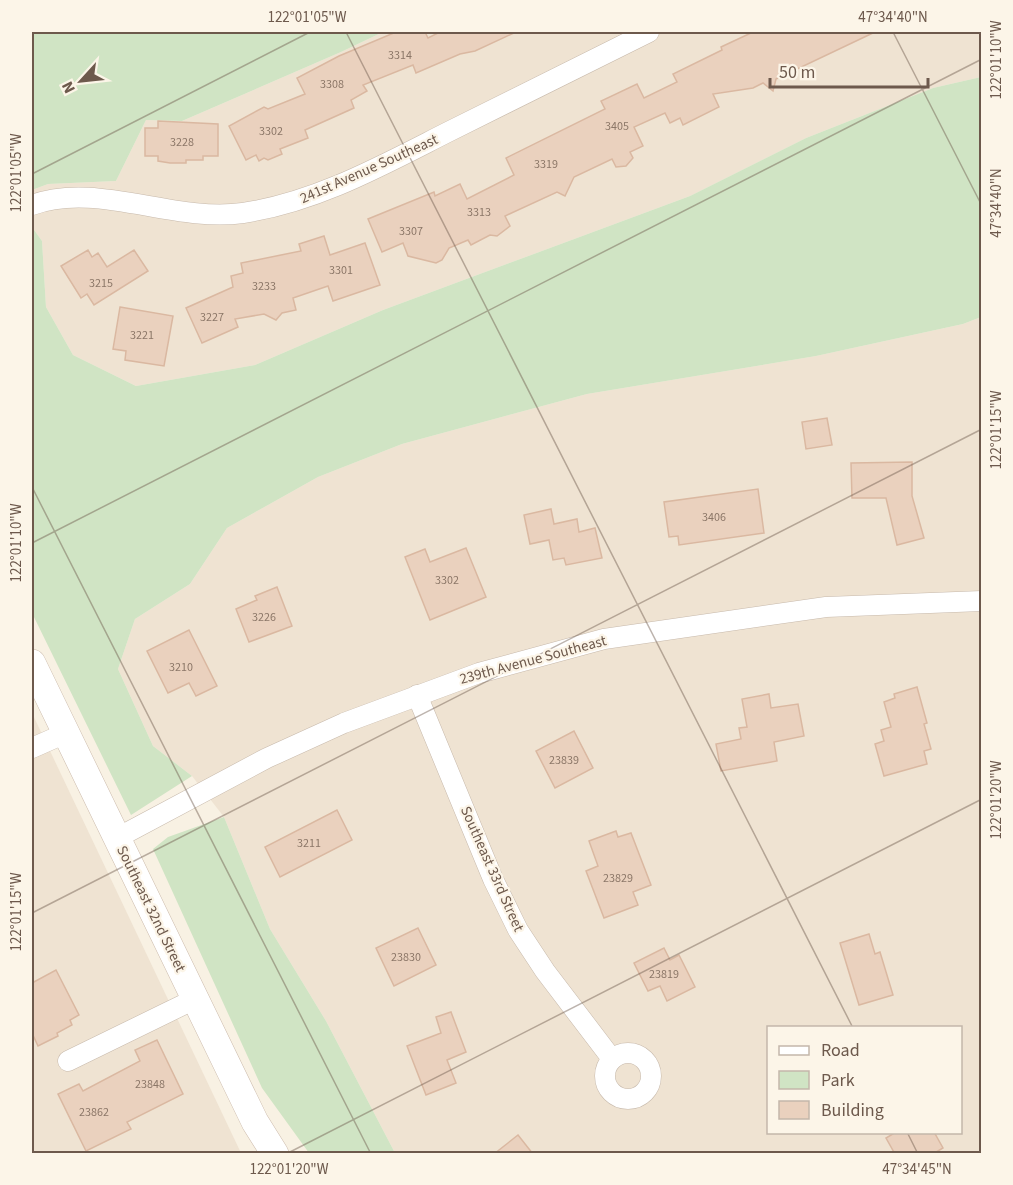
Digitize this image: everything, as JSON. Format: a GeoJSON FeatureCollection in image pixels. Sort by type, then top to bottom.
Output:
{"type":"FeatureCollection","features":[{"type":"Feature","properties":{"kind":"street","name":"241st Avenue Southeast"},"geometry":{"type":"LineString","coordinates":[[32,205],[63,197],[212,215],[241,213],[306,199],[420,147],[650,32]]}},
{"type":"Feature","properties":{"kind":"street","name":"239th Avenue Southeast"},"geometry":{"type":"LineString","coordinates":[[117,838],[267,758],[417,695],[479,673],[604,639],[826,607],[981,601]]}},
{"type":"Feature","properties":{"kind":"street","name":"Southeast 32nd Street"},"geometry":{"type":"LineString","coordinates":[[32,663],[255,1122],[275,1154]]}},
{"type":"Feature","properties":{"kind":"street","name":"Southeast 33rd Street"},"geometry":{"type":"LineString","coordinates":[[417,695],[493,879],[518,930],[545,971],[612,1059]]}},
{"type":"Feature","properties":{"kind":"street"},"geometry":{"type":"LineString","coordinates":[[32,748],[66,733]]}},
{"type":"Feature","properties":{"kind":"street"},"geometry":{"type":"LineString","coordinates":[[68,1061],[195,999]]}},
{"type":"Feature","properties":{"kind":"shaded area"},"geometry":{"type":"Polygon","coordinates":[[[383,32],[981,32],[981,77],[933,88],[806,138],[690,196],[383,310],[255,365],[136,386],[73,355],[46,307],[42,241],[32,227],[32,190],[48,184],[116,181],[146,120],[182,121],[383,32]]]}},
{"type":"Feature","properties":{"kind":"shaded area"},"geometry":{"type":"Polygon","coordinates":[[[981,317],[981,1153],[395,1153],[326,1021],[270,929],[224,817],[192,776],[153,746],[118,669],[135,619],[190,584],[227,528],[318,477],[402,444],[587,394],[816,356],[963,324],[981,317]]]}},
{"type":"Feature","properties":{"kind":"shaded area"},"geometry":{"type":"Polygon","coordinates":[[[32,713],[241,1153],[32,1153],[32,713]]]}},
{"type":"Feature","properties":{"kind":"green space"},"geometry":{"type":"Polygon","coordinates":[[[32,32],[383,32],[182,121],[146,120],[116,181],[48,184],[32,190],[32,32]]]}},
{"type":"Feature","properties":{"kind":"green space"},"geometry":{"type":"Polygon","coordinates":[[[981,77],[981,317],[963,324],[816,356],[587,394],[402,444],[318,477],[227,528],[190,584],[135,619],[118,669],[153,746],[192,776],[131,815],[32,613],[32,227],[42,241],[46,307],[73,355],[136,386],[255,365],[383,310],[690,196],[806,138],[933,88],[981,77]]]}},
{"type":"Feature","properties":{"kind":"green space"},"geometry":{"type":"Polygon","coordinates":[[[224,817],[270,929],[326,1021],[395,1153],[309,1153],[262,1088],[153,849],[168,837],[224,817]]]}},
{"type":"Feature","properties":{"kind":"building"},"geometry":{"type":"Polygon","coordinates":[[[396,32],[425,32],[428,38],[440,32],[516,32],[475,51],[460,54],[416,73],[413,65],[363,85],[367,91],[351,100],[354,108],[305,130],[308,138],[280,149],[282,154],[268,160],[264,158],[259,161],[256,155],[246,160],[229,126],[264,107],[268,109],[305,94],[297,78],[339,56],[396,32]]]}},
{"type":"Feature","properties":{"kind":"building"},"geometry":{"type":"Polygon","coordinates":[[[753,32],[875,32],[776,79],[773,91],[763,83],[753,88],[713,94],[719,107],[683,125],[680,118],[670,123],[665,113],[634,127],[643,146],[630,152],[633,158],[626,166],[616,167],[612,159],[574,177],[565,196],[557,192],[505,216],[510,226],[497,236],[490,235],[471,245],[468,240],[449,248],[442,260],[436,263],[408,256],[403,243],[382,252],[368,219],[434,192],[435,196],[460,184],[467,199],[514,175],[506,158],[605,109],[601,101],[637,84],[644,98],[677,82],[673,74],[753,32]]]}},
{"type":"Feature","properties":{"kind":"building"},"geometry":{"type":"Polygon","coordinates":[[[158,121],[218,124],[218,156],[203,156],[203,160],[186,160],[186,163],[170,163],[158,161],[158,156],[145,156],[145,128],[158,128],[158,121]]]}},
{"type":"Feature","properties":{"kind":"building"},"geometry":{"type":"Polygon","coordinates":[[[324,236],[330,255],[365,243],[380,285],[333,301],[328,286],[293,298],[296,310],[282,313],[276,320],[264,314],[235,319],[238,327],[202,343],[186,308],[233,287],[231,276],[243,273],[241,263],[301,251],[299,244],[324,236]]]}},
{"type":"Feature","properties":{"kind":"building"},"geometry":{"type":"Polygon","coordinates":[[[88,250],[92,257],[98,253],[107,267],[134,250],[148,271],[94,305],[87,294],[81,298],[61,266],[88,250]]]}},
{"type":"Feature","properties":{"kind":"building"},"geometry":{"type":"Polygon","coordinates":[[[120,307],[173,316],[164,366],[125,360],[126,351],[113,349],[120,307]]]}},
{"type":"Feature","properties":{"kind":"building"},"geometry":{"type":"Polygon","coordinates":[[[827,418],[832,445],[806,449],[802,422],[827,418]]]}},
{"type":"Feature","properties":{"kind":"building"},"geometry":{"type":"Polygon","coordinates":[[[912,462],[912,496],[924,538],[897,545],[886,498],[852,498],[851,463],[912,462]]]}},
{"type":"Feature","properties":{"kind":"building"},"geometry":{"type":"Polygon","coordinates":[[[758,489],[764,533],[679,545],[678,536],[669,537],[664,502],[758,489]]]}},
{"type":"Feature","properties":{"kind":"building"},"geometry":{"type":"Polygon","coordinates":[[[551,509],[554,524],[577,519],[579,532],[595,528],[602,558],[566,565],[564,558],[553,560],[549,540],[530,544],[524,515],[551,509]]]}},
{"type":"Feature","properties":{"kind":"building"},"geometry":{"type":"Polygon","coordinates":[[[466,548],[486,597],[430,620],[405,557],[425,549],[430,562],[466,548]]]}},
{"type":"Feature","properties":{"kind":"building"},"geometry":{"type":"Polygon","coordinates":[[[277,587],[292,626],[249,642],[236,609],[257,600],[255,596],[277,587]]]}},
{"type":"Feature","properties":{"kind":"building"},"geometry":{"type":"Polygon","coordinates":[[[189,630],[217,686],[196,696],[189,683],[168,693],[147,651],[189,630]]]}},
{"type":"Feature","properties":{"kind":"building"},"geometry":{"type":"Polygon","coordinates":[[[917,687],[927,723],[924,724],[931,749],[924,751],[927,764],[884,776],[875,744],[884,741],[881,730],[891,727],[884,702],[895,698],[894,694],[917,687]]]}},
{"type":"Feature","properties":{"kind":"building"},"geometry":{"type":"Polygon","coordinates":[[[769,694],[771,708],[798,704],[804,736],[774,742],[777,761],[721,771],[716,744],[741,739],[739,728],[747,727],[742,699],[769,694]]]}},
{"type":"Feature","properties":{"kind":"building"},"geometry":{"type":"Polygon","coordinates":[[[574,731],[593,768],[555,788],[536,751],[574,731]]]}},
{"type":"Feature","properties":{"kind":"building"},"geometry":{"type":"Polygon","coordinates":[[[337,810],[352,840],[280,877],[265,847],[337,810]]]}},
{"type":"Feature","properties":{"kind":"building"},"geometry":{"type":"Polygon","coordinates":[[[616,831],[618,837],[631,833],[651,885],[633,892],[638,905],[604,918],[586,871],[598,866],[589,841],[616,831]]]}},
{"type":"Feature","properties":{"kind":"building"},"geometry":{"type":"Polygon","coordinates":[[[418,928],[436,965],[394,986],[376,948],[418,928]]]}},
{"type":"Feature","properties":{"kind":"building"},"geometry":{"type":"Polygon","coordinates":[[[869,934],[875,954],[880,952],[893,995],[859,1005],[840,943],[869,934]]]}},
{"type":"Feature","properties":{"kind":"building"},"geometry":{"type":"Polygon","coordinates":[[[664,948],[670,960],[679,955],[695,987],[667,1001],[660,986],[648,991],[634,963],[664,948]]]}},
{"type":"Feature","properties":{"kind":"building"},"geometry":{"type":"Polygon","coordinates":[[[56,970],[79,1015],[70,1020],[72,1025],[57,1033],[58,1036],[38,1046],[32,1033],[32,983],[56,970]]]}},
{"type":"Feature","properties":{"kind":"building"},"geometry":{"type":"Polygon","coordinates":[[[451,1012],[466,1052],[447,1060],[456,1083],[426,1095],[407,1046],[441,1033],[436,1017],[451,1012]]]}},
{"type":"Feature","properties":{"kind":"building"},"geometry":{"type":"Polygon","coordinates":[[[157,1040],[183,1094],[127,1122],[131,1129],[86,1151],[58,1094],[79,1084],[83,1091],[140,1061],[135,1050],[157,1040]]]}},
{"type":"Feature","properties":{"kind":"building"},"geometry":{"type":"Polygon","coordinates":[[[893,1134],[935,1134],[943,1148],[933,1154],[895,1154],[886,1138],[893,1134]]]}},
{"type":"Feature","properties":{"kind":"building"},"geometry":{"type":"Polygon","coordinates":[[[518,1135],[533,1154],[494,1154],[518,1135]]]}}]}
